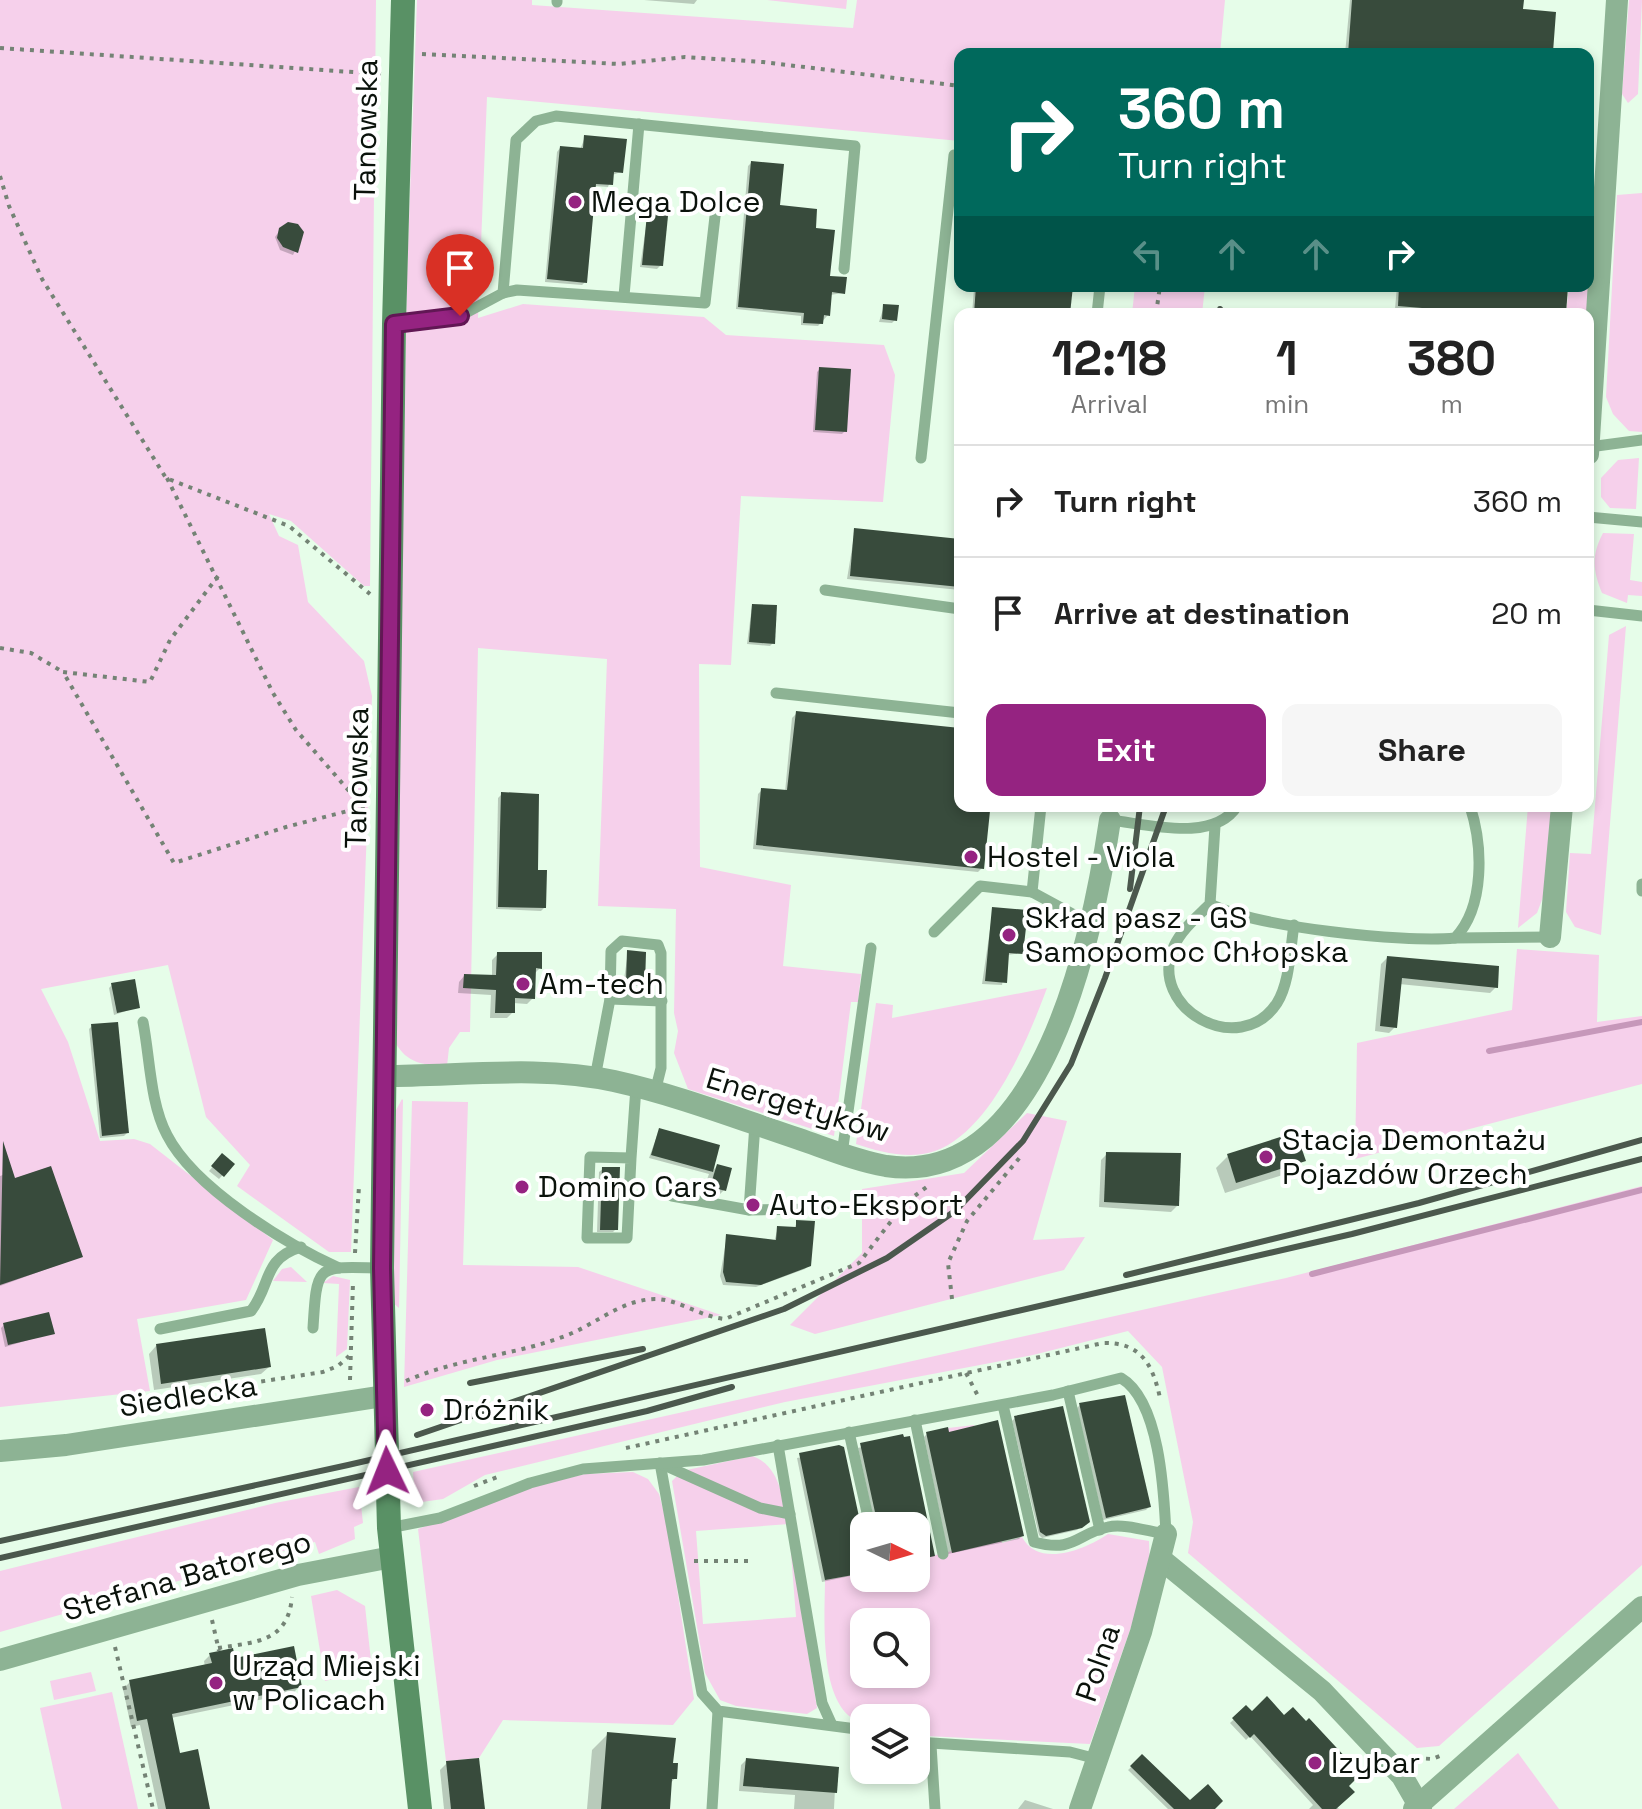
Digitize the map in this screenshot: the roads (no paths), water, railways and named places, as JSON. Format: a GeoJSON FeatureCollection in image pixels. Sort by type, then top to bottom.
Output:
{"type":"FeatureCollection","features":[{"type":"Feature","properties":{"kind":"main road","name":"Tanowska"},"geometry":{"type":"LineString","coordinates":[[403,0],[394,324],[382,1268],[392,1390],[389,1528],[420,1809]]}},
{"type":"Feature","properties":{"kind":"street"},"geometry":{"type":"LineString","coordinates":[[1594,367],[1617,0]]}},
{"type":"Feature","properties":{"kind":"street"},"geometry":{"type":"LineString","coordinates":[[1550,937],[1561,812]]}},
{"type":"Feature","properties":{"kind":"street","name":"Energetyków"},"geometry":{"type":"LineString","coordinates":[[384,1076],[522,1073],[595,1078],[646,1090],[842,1154],[904,1167],[944,1164],[981,1144],[1015,1104],[1057,1025],[1092,924],[1111,813]]}},
{"type":"Feature","properties":{"kind":"street","name":"Siedlecka"},"geometry":{"type":"LineString","coordinates":[[0,1451],[66,1445],[392,1390]]}},
{"type":"Feature","properties":{"kind":"street","name":"Polna"},"geometry":{"type":"LineString","coordinates":[[1080,1809],[1162,1560],[1166,1534]]}},
{"type":"Feature","properties":{"kind":"street","name":"Stefana Batorego"},"geometry":{"type":"LineString","coordinates":[[0,1660],[298,1575],[392,1557]]}},
{"type":"Feature","properties":{"kind":"street"},"geometry":{"type":"LineString","coordinates":[[1162,1560],[1322,1691],[1402,1776],[1418,1807],[1642,1607]]}},
{"type":"Feature","properties":{"kind":"lane"},"geometry":{"type":"LineString","coordinates":[[503,293],[516,140],[536,121],[556,116],[855,146],[844,269]]}},
{"type":"Feature","properties":{"kind":"lane"},"geometry":{"type":"LineString","coordinates":[[624,296],[639,124]]}},
{"type":"Feature","properties":{"kind":"lane"},"geometry":{"type":"LineString","coordinates":[[921,458],[954,155]]}},
{"type":"Feature","properties":{"kind":"lane"},"geometry":{"type":"LineString","coordinates":[[394,324],[460,316],[503,293],[517,290],[705,303],[716,208]]}},
{"type":"Feature","properties":{"kind":"lane"},"geometry":{"type":"LineString","coordinates":[[1594,446],[1642,440]]}},
{"type":"Feature","properties":{"kind":"lane"},"geometry":{"type":"LineString","coordinates":[[1594,518],[1642,522]]}},
{"type":"Feature","properties":{"kind":"lane"},"geometry":{"type":"LineString","coordinates":[[825,590],[954,608]]}},
{"type":"Feature","properties":{"kind":"lane"},"geometry":{"type":"LineString","coordinates":[[1594,611],[1642,616]]}},
{"type":"Feature","properties":{"kind":"lane"},"geometry":{"type":"LineString","coordinates":[[776,693],[954,712]]}},
{"type":"Feature","properties":{"kind":"lane"},"geometry":{"type":"LineString","coordinates":[[1032,892],[1040,812]]}},
{"type":"Feature","properties":{"kind":"lane"},"geometry":{"type":"LineString","coordinates":[[1111,813],[1178,827],[1215,826],[1227,820],[1233,812]]}},
{"type":"Feature","properties":{"kind":"lane"},"geometry":{"type":"LineString","coordinates":[[1455,938],[1468,924],[1474,909],[1477,840],[1471,812]]}},
{"type":"Feature","properties":{"kind":"lane"},"geometry":{"type":"LineString","coordinates":[[1215,826],[1210,904],[1185,929],[1174,946],[1169,972],[1173,993],[1182,1007],[1216,1026],[1240,1027],[1259,1021],[1276,1004],[1286,980],[1294,925]]}},
{"type":"Feature","properties":{"kind":"lane"},"geometry":{"type":"LineString","coordinates":[[1642,884],[1642,891]]}},
{"type":"Feature","properties":{"kind":"lane"},"geometry":{"type":"LineString","coordinates":[[934,932],[980,886],[1032,892],[1092,924]]}},
{"type":"Feature","properties":{"kind":"lane"},"geometry":{"type":"LineString","coordinates":[[1210,904],[1228,913],[1294,925],[1428,941],[1550,937]]}},
{"type":"Feature","properties":{"kind":"lane"},"geometry":{"type":"LineString","coordinates":[[595,1078],[610,999],[611,951],[615,944],[622,941],[651,941],[658,945],[661,953],[661,1068],[646,1090],[631,1158],[627,1238],[587,1238],[590,1157],[631,1158]]}},
{"type":"Feature","properties":{"kind":"lane"},"geometry":{"type":"LineString","coordinates":[[842,1154],[871,948]]}},
{"type":"Feature","properties":{"kind":"lane"},"geometry":{"type":"LineString","coordinates":[[610,999],[662,1001]]}},
{"type":"Feature","properties":{"kind":"lane"},"geometry":{"type":"LineString","coordinates":[[143,1022],[160,1119],[167,1137],[211,1186],[301,1247],[339,1268]]}},
{"type":"Feature","properties":{"kind":"lane"},"geometry":{"type":"LineString","coordinates":[[749,1210],[755,1124]]}},
{"type":"Feature","properties":{"kind":"lane"},"geometry":{"type":"LineString","coordinates":[[672,1196],[749,1210],[823,1209]]}},
{"type":"Feature","properties":{"kind":"lane"},"geometry":{"type":"LineString","coordinates":[[160,1329],[251,1311],[272,1265],[285,1252],[301,1247]]}},
{"type":"Feature","properties":{"kind":"lane"},"geometry":{"type":"LineString","coordinates":[[313,1328],[315,1281],[322,1272],[339,1268],[382,1268]]}},
{"type":"Feature","properties":{"kind":"lane"},"geometry":{"type":"LineString","coordinates":[[389,1528],[440,1518],[556,1475],[583,1469],[703,1460],[1003,1405],[1121,1378],[1131,1384],[1151,1426],[1161,1466],[1166,1534],[1117,1527],[1100,1530],[1080,1542],[1050,1546],[1034,1542],[1003,1405]]}},
{"type":"Feature","properties":{"kind":"lane"},"geometry":{"type":"LineString","coordinates":[[1068,1391],[1100,1530]]}},
{"type":"Feature","properties":{"kind":"lane"},"geometry":{"type":"LineString","coordinates":[[915,1420],[943,1554]]}},
{"type":"Feature","properties":{"kind":"lane"},"geometry":{"type":"LineString","coordinates":[[849,1432],[867,1512]]}},
{"type":"Feature","properties":{"kind":"lane"},"geometry":{"type":"LineString","coordinates":[[778,1445],[822,1703],[831,1723]]}},
{"type":"Feature","properties":{"kind":"lane"},"geometry":{"type":"LineString","coordinates":[[660,1463],[760,1508],[790,1514]]}},
{"type":"Feature","properties":{"kind":"lane"},"geometry":{"type":"LineString","coordinates":[[660,1463],[702,1693],[718,1711],[850,1727]]}},
{"type":"Feature","properties":{"kind":"lane"},"geometry":{"type":"LineString","coordinates":[[712,1809],[718,1711]]}},
{"type":"Feature","properties":{"kind":"lane"},"geometry":{"type":"LineString","coordinates":[[935,1809],[931,1745],[1070,1752],[1097,1759]]}},
{"type":"Feature","properties":{"kind":"waterway"},"geometry":{"type":"LineString","coordinates":[[1489,1051],[1642,1022]]}},
{"type":"Feature","properties":{"kind":"waterway"},"geometry":{"type":"LineString","coordinates":[[1312,1274],[1642,1190]]}},
{"type":"Feature","properties":{"kind":"railway"},"geometry":{"type":"LineString","coordinates":[[1130,889],[1139,812]]}},
{"type":"Feature","properties":{"kind":"railway"},"geometry":{"type":"LineString","coordinates":[[417,1435],[784,1309],[887,1258],[955,1211],[1023,1141],[1071,1064],[1164,812]]}},
{"type":"Feature","properties":{"kind":"railway"},"geometry":{"type":"LineString","coordinates":[[1126,1275],[1419,1203],[1642,1140]]}},
{"type":"Feature","properties":{"kind":"railway"},"geometry":{"type":"LineString","coordinates":[[0,1541],[348,1465],[1352,1234],[1642,1159]]}},
{"type":"Feature","properties":{"kind":"railway"},"geometry":{"type":"LineString","coordinates":[[470,1383],[643,1349]]}},
{"type":"Feature","properties":{"kind":"railway"},"geometry":{"type":"LineString","coordinates":[[0,1558],[647,1411],[732,1387]]}},
{"type":"Feature","properties":{"kind":"place","name":"Mega Dolce"},"geometry":{"type":"Point","coordinates":[575,202]}},
{"type":"Feature","properties":{"kind":"place","name":"Hostel - Viola"},"geometry":{"type":"Point","coordinates":[971,857]}},
{"type":"Feature","properties":{"kind":"place","name":"Skład pasz - GS Samopomoc Chłopska"},"geometry":{"type":"Point","coordinates":[1009,935]}},
{"type":"Feature","properties":{"kind":"place","name":"Am-tech"},"geometry":{"type":"Point","coordinates":[523,984]}},
{"type":"Feature","properties":{"kind":"place","name":"Stacja Demontażu Pojazdów Orzech"},"geometry":{"type":"Point","coordinates":[1266,1157]}},
{"type":"Feature","properties":{"kind":"place","name":"Domino Cars"},"geometry":{"type":"Point","coordinates":[522,1187]}},
{"type":"Feature","properties":{"kind":"place","name":"Auto-Eksport"},"geometry":{"type":"Point","coordinates":[753,1205]}},
{"type":"Feature","properties":{"kind":"place","name":"Dróżnik"},"geometry":{"type":"Point","coordinates":[427,1410]}},
{"type":"Feature","properties":{"kind":"place","name":"Urząd Miejski w Policach"},"geometry":{"type":"Point","coordinates":[216,1683]}},
{"type":"Feature","properties":{"kind":"place","name":"Izybar"},"geometry":{"type":"Point","coordinates":[1315,1763]}}]}
